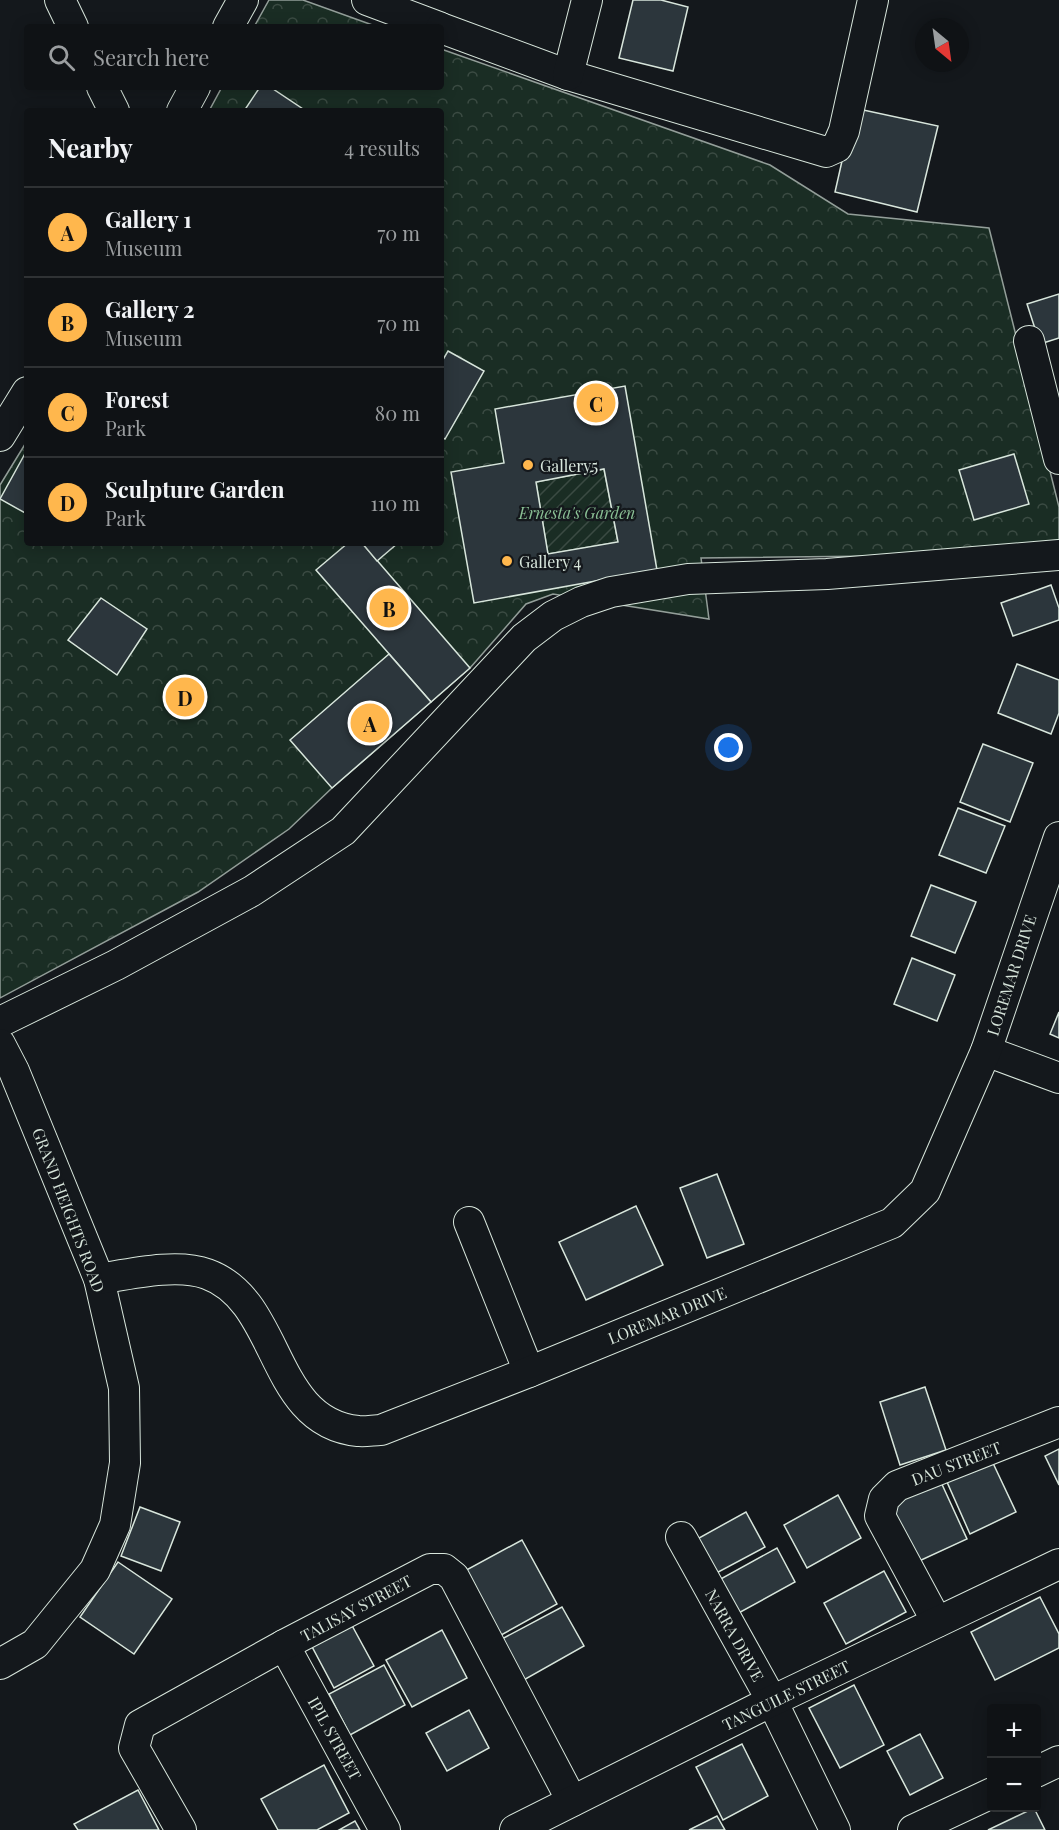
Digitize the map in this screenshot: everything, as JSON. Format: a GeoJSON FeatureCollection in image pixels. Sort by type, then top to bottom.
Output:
{"type":"FeatureCollection","features":[{"type":"Feature","properties":{"kind":"street"},"geometry":{"type":"LineString","coordinates":[[60,0],[72,24]]}},
{"type":"Feature","properties":{"kind":"street"},"geometry":{"type":"LineString","coordinates":[[230,24],[243,0]]}},
{"type":"Feature","properties":{"kind":"street"},"geometry":{"type":"LineString","coordinates":[[367,0],[432,24]]}},
{"type":"Feature","properties":{"kind":"street"},"geometry":{"type":"LineString","coordinates":[[568,75],[587,0]]}},
{"type":"Feature","properties":{"kind":"street"},"geometry":{"type":"LineString","coordinates":[[444,28],[568,75],[825,152],[837,147],[844,131],[873,0]]}},
{"type":"Feature","properties":{"kind":"street"},"geometry":{"type":"LineString","coordinates":[[104,90],[112,108]]}},
{"type":"Feature","properties":{"kind":"street"},"geometry":{"type":"LineString","coordinates":[[184,108],[193,90]]}},
{"type":"Feature","properties":{"kind":"street"},"geometry":{"type":"LineString","coordinates":[[1029,341],[1059,459]]}},
{"type":"Feature","properties":{"kind":"street"},"geometry":{"type":"LineString","coordinates":[[0,436],[24,397]]}},
{"type":"Feature","properties":{"kind":"street"},"geometry":{"type":"LineString","coordinates":[[0,1022],[116,965],[252,891],[344,831],[524,638],[553,616],[581,602],[611,592],[688,579],[826,574],[1059,555]]}},
{"type":"Feature","properties":{"kind":"street","name":"LOREMAR DRIVE"},"geometry":{"type":"LineString","coordinates":[[99,1279],[169,1269],[207,1274],[234,1289],[256,1318],[285,1375],[308,1409],[329,1423],[358,1431],[381,1430],[529,1372],[892,1222],[925,1191],[986,1051],[1046,911],[1059,837]]}},
{"type":"Feature","properties":{"kind":"street","name":"GRAND HEIGHTS ROAD"},"geometry":{"type":"LineString","coordinates":[[0,1044],[7,1075],[99,1279],[124,1388],[125,1463],[115,1525],[95,1570],[71,1603],[35,1644],[0,1664]]}},
{"type":"Feature","properties":{"kind":"street"},"geometry":{"type":"LineString","coordinates":[[986,1051],[1059,1077]]}},
{"type":"Feature","properties":{"kind":"street"},"geometry":{"type":"LineString","coordinates":[[469,1222],[529,1372]]}},
{"type":"Feature","properties":{"kind":"street","name":"DAU STREET"},"geometry":{"type":"LineString","coordinates":[[937,1622],[880,1516],[884,1499],[897,1486],[1059,1422]]}},
{"type":"Feature","properties":{"kind":"street","name":"NARRA DRIVE"},"geometry":{"type":"LineString","coordinates":[[681,1538],[772,1701],[835,1830]]}},
{"type":"Feature","properties":{"kind":"street","name":"TANGUILE STREET"},"geometry":{"type":"LineString","coordinates":[[515,1830],[772,1701],[1059,1564]]}},
{"type":"Feature","properties":{"kind":"street","name":"TALISAY STREET"},"geometry":{"type":"LineString","coordinates":[[181,1830],[134,1748],[141,1725],[284,1645],[430,1569],[444,1569],[454,1577],[572,1801]]}},
{"type":"Feature","properties":{"kind":"street","name":"IPIL STREET"},"geometry":{"type":"LineString","coordinates":[[284,1645],[385,1830]]}},
{"type":"Feature","properties":{"kind":"street"},"geometry":{"type":"LineString","coordinates":[[1041,1770],[1059,1761]]}},
{"type":"Feature","properties":{"kind":"street"},"geometry":{"type":"LineString","coordinates":[[913,1830],[987,1795]]}},
{"type":"Feature","properties":{"kind":"green space"},"geometry":{"type":"Polygon","coordinates":[[[269,0],[303,0],[370,24],[256,24],[269,0]]]}},
{"type":"Feature","properties":{"kind":"green space"},"geometry":{"type":"Polygon","coordinates":[[[444,50],[770,165],[848,214],[989,228],[1059,507],[1059,554],[701,558],[709,619],[553,594],[526,604],[470,668],[332,788],[289,829],[198,892],[0,998],[0,485],[24,446],[24,546],[444,546],[444,108],[211,108],[220,90],[444,90],[444,50]]]}},
{"type":"Feature","properties":{"kind":"green space","name":"Ernesta's Garden"},"geometry":{"type":"Polygon","coordinates":[[[604,469],[618,542],[548,554],[536,482],[604,469]]]}},
{"type":"Feature","properties":{"kind":"building"},"geometry":{"type":"Polygon","coordinates":[[[633,0],[661,0],[688,7],[673,71],[619,58],[633,0]]]}},
{"type":"Feature","properties":{"kind":"building"},"geometry":{"type":"Polygon","coordinates":[[[258,90],[274,90],[302,108],[246,108],[258,90]]]}},
{"type":"Feature","properties":{"kind":"building"},"geometry":{"type":"Polygon","coordinates":[[[854,108],[938,126],[917,212],[835,192],[854,108]]]}},
{"type":"Feature","properties":{"kind":"building"},"geometry":{"type":"Polygon","coordinates":[[[1059,294],[1059,338],[1040,344],[1027,304],[1059,294]]]}},
{"type":"Feature","properties":{"kind":"building"},"geometry":{"type":"Polygon","coordinates":[[[448,351],[484,371],[445,439],[444,438],[444,358],[448,351]]]}},
{"type":"Feature","properties":{"kind":"building"},"geometry":{"type":"Polygon","coordinates":[[[625,386],[657,570],[474,603],[451,472],[504,463],[495,409],[625,386]],[[604,469],[536,482],[548,554],[618,542],[604,469]]]}},
{"type":"Feature","properties":{"kind":"building"},"geometry":{"type":"Polygon","coordinates":[[[1014,454],[1029,504],[974,520],[959,470],[1014,454]]]}},
{"type":"Feature","properties":{"kind":"building"},"geometry":{"type":"Polygon","coordinates":[[[24,455],[24,512],[0,499],[24,455]]]}},
{"type":"Feature","properties":{"kind":"building"},"geometry":{"type":"Polygon","coordinates":[[[344,546],[365,546],[470,668],[431,702],[316,570],[344,546]]]}},
{"type":"Feature","properties":{"kind":"building"},"geometry":{"type":"Polygon","coordinates":[[[364,546],[394,546],[377,561],[364,546]]]}},
{"type":"Feature","properties":{"kind":"building"},"geometry":{"type":"Polygon","coordinates":[[[1051,585],[1059,608],[1059,620],[1013,636],[1001,603],[1051,585]]]}},
{"type":"Feature","properties":{"kind":"building"},"geometry":{"type":"Polygon","coordinates":[[[101,598],[147,629],[117,675],[68,640],[101,598]]]}},
{"type":"Feature","properties":{"kind":"building"},"geometry":{"type":"Polygon","coordinates":[[[389,654],[431,702],[332,788],[290,740],[389,654]]]}},
{"type":"Feature","properties":{"kind":"building"},"geometry":{"type":"Polygon","coordinates":[[[1017,664],[1059,680],[1059,713],[1051,734],[998,713],[1017,664]]]}},
{"type":"Feature","properties":{"kind":"building"},"geometry":{"type":"Polygon","coordinates":[[[983,744],[1033,763],[1010,822],[960,802],[983,744]]]}},
{"type":"Feature","properties":{"kind":"building"},"geometry":{"type":"Polygon","coordinates":[[[958,808],[1005,826],[986,873],[939,855],[958,808]]]}},
{"type":"Feature","properties":{"kind":"building"},"geometry":{"type":"Polygon","coordinates":[[[931,885],[976,902],[955,953],[911,936],[931,885]]]}},
{"type":"Feature","properties":{"kind":"building"},"geometry":{"type":"Polygon","coordinates":[[[912,958],[955,975],[937,1021],[894,1004],[912,958]]]}},
{"type":"Feature","properties":{"kind":"building"},"geometry":{"type":"Polygon","coordinates":[[[1059,1012],[1059,1038],[1050,1034],[1059,1012]]]}},
{"type":"Feature","properties":{"kind":"building"},"geometry":{"type":"Polygon","coordinates":[[[717,1174],[744,1244],[707,1258],[680,1188],[717,1174]]]}},
{"type":"Feature","properties":{"kind":"building"},"geometry":{"type":"Polygon","coordinates":[[[636,1206],[663,1265],[586,1300],[559,1242],[636,1206]]]}},
{"type":"Feature","properties":{"kind":"building"},"geometry":{"type":"Polygon","coordinates":[[[925,1387],[946,1450],[900,1465],[880,1402],[925,1387]]]}},
{"type":"Feature","properties":{"kind":"building"},"geometry":{"type":"Polygon","coordinates":[[[1059,1449],[1059,1485],[1045,1456],[1059,1449]]]}},
{"type":"Feature","properties":{"kind":"building"},"geometry":{"type":"Polygon","coordinates":[[[992,1461],[1016,1512],[970,1534],[947,1482],[992,1461]]]}},
{"type":"Feature","properties":{"kind":"building"},"geometry":{"type":"Polygon","coordinates":[[[940,1480],[967,1539],[917,1562],[889,1504],[940,1480]]]}},
{"type":"Feature","properties":{"kind":"building"},"geometry":{"type":"Polygon","coordinates":[[[838,1495],[861,1538],[807,1568],[784,1525],[838,1495]]]}},
{"type":"Feature","properties":{"kind":"building"},"geometry":{"type":"Polygon","coordinates":[[[140,1507],[180,1522],[161,1571],[121,1556],[140,1507]]]}},
{"type":"Feature","properties":{"kind":"building"},"geometry":{"type":"Polygon","coordinates":[[[746,1512],[765,1547],[709,1577],[690,1543],[746,1512]]]}},
{"type":"Feature","properties":{"kind":"building"},"geometry":{"type":"Polygon","coordinates":[[[522,1540],[557,1604],[494,1639],[459,1574],[522,1540]]]}},
{"type":"Feature","properties":{"kind":"building"},"geometry":{"type":"Polygon","coordinates":[[[777,1548],[795,1582],[735,1615],[717,1581],[777,1548]]]}},
{"type":"Feature","properties":{"kind":"building"},"geometry":{"type":"Polygon","coordinates":[[[118,1562],[172,1599],[134,1654],[80,1617],[118,1562]]]}},
{"type":"Feature","properties":{"kind":"building"},"geometry":{"type":"Polygon","coordinates":[[[884,1571],[906,1612],[846,1644],[824,1603],[884,1571]]]}},
{"type":"Feature","properties":{"kind":"building"},"geometry":{"type":"Polygon","coordinates":[[[1040,1597],[1059,1634],[1059,1648],[995,1680],[971,1632],[1040,1597]]]}},
{"type":"Feature","properties":{"kind":"building"},"geometry":{"type":"Polygon","coordinates":[[[562,1607],[584,1646],[522,1681],[500,1640],[562,1607]]]}},
{"type":"Feature","properties":{"kind":"building"},"geometry":{"type":"Polygon","coordinates":[[[349,1620],[374,1666],[334,1688],[309,1641],[349,1620]]]}},
{"type":"Feature","properties":{"kind":"building"},"geometry":{"type":"Polygon","coordinates":[[[442,1630],[467,1678],[412,1707],[386,1660],[442,1630]]]}},
{"type":"Feature","properties":{"kind":"building"},"geometry":{"type":"Polygon","coordinates":[[[384,1665],[405,1705],[350,1735],[329,1694],[384,1665]]]}},
{"type":"Feature","properties":{"kind":"building"},"geometry":{"type":"Polygon","coordinates":[[[854,1685],[884,1745],[840,1768],[809,1708],[854,1685]]]}},
{"type":"Feature","properties":{"kind":"building"},"geometry":{"type":"Polygon","coordinates":[[[469,1710],[489,1748],[447,1771],[426,1733],[469,1710]]]}},
{"type":"Feature","properties":{"kind":"building"},"geometry":{"type":"Polygon","coordinates":[[[920,1734],[943,1778],[910,1795],[887,1751],[920,1734]]]}},
{"type":"Feature","properties":{"kind":"building"},"geometry":{"type":"Polygon","coordinates":[[[742,1744],[768,1796],[723,1820],[696,1767],[742,1744]]]}},
{"type":"Feature","properties":{"kind":"building"},"geometry":{"type":"Polygon","coordinates":[[[324,1765],[349,1813],[317,1830],[278,1830],[261,1799],[324,1765]]]}},
{"type":"Feature","properties":{"kind":"building"},"geometry":{"type":"Polygon","coordinates":[[[138,1790],[159,1830],[78,1830],[74,1824],[138,1790]]]}},
{"type":"Feature","properties":{"kind":"building"},"geometry":{"type":"Polygon","coordinates":[[[1026,1812],[1036,1812],[1045,1830],[988,1830],[1026,1812]]]}},
{"type":"Feature","properties":{"kind":"building"},"geometry":{"type":"Polygon","coordinates":[[[717,1816],[725,1830],[689,1830],[717,1816]]]}},
{"type":"Feature","properties":{"kind":"building"},"geometry":{"type":"Polygon","coordinates":[[[355,1821],[360,1830],[339,1830],[355,1821]]]}},
{"type":"Feature","properties":{"kind":"place","name":"Forest"},"geometry":{"type":"Point","coordinates":[596,403]}},
{"type":"Feature","properties":{"kind":"place","name":"Gallery5"},"geometry":{"type":"Point","coordinates":[528,465]}},
{"type":"Feature","properties":{"kind":"place","name":"Gallery 4"},"geometry":{"type":"Point","coordinates":[507,561]}},
{"type":"Feature","properties":{"kind":"place","name":"Gallery 2"},"geometry":{"type":"Point","coordinates":[389,608]}},
{"type":"Feature","properties":{"kind":"place","name":"Sculpture Garden"},"geometry":{"type":"Point","coordinates":[185,697]}},
{"type":"Feature","properties":{"kind":"place","name":"Gallery 1"},"geometry":{"type":"Point","coordinates":[370,723]}}]}
